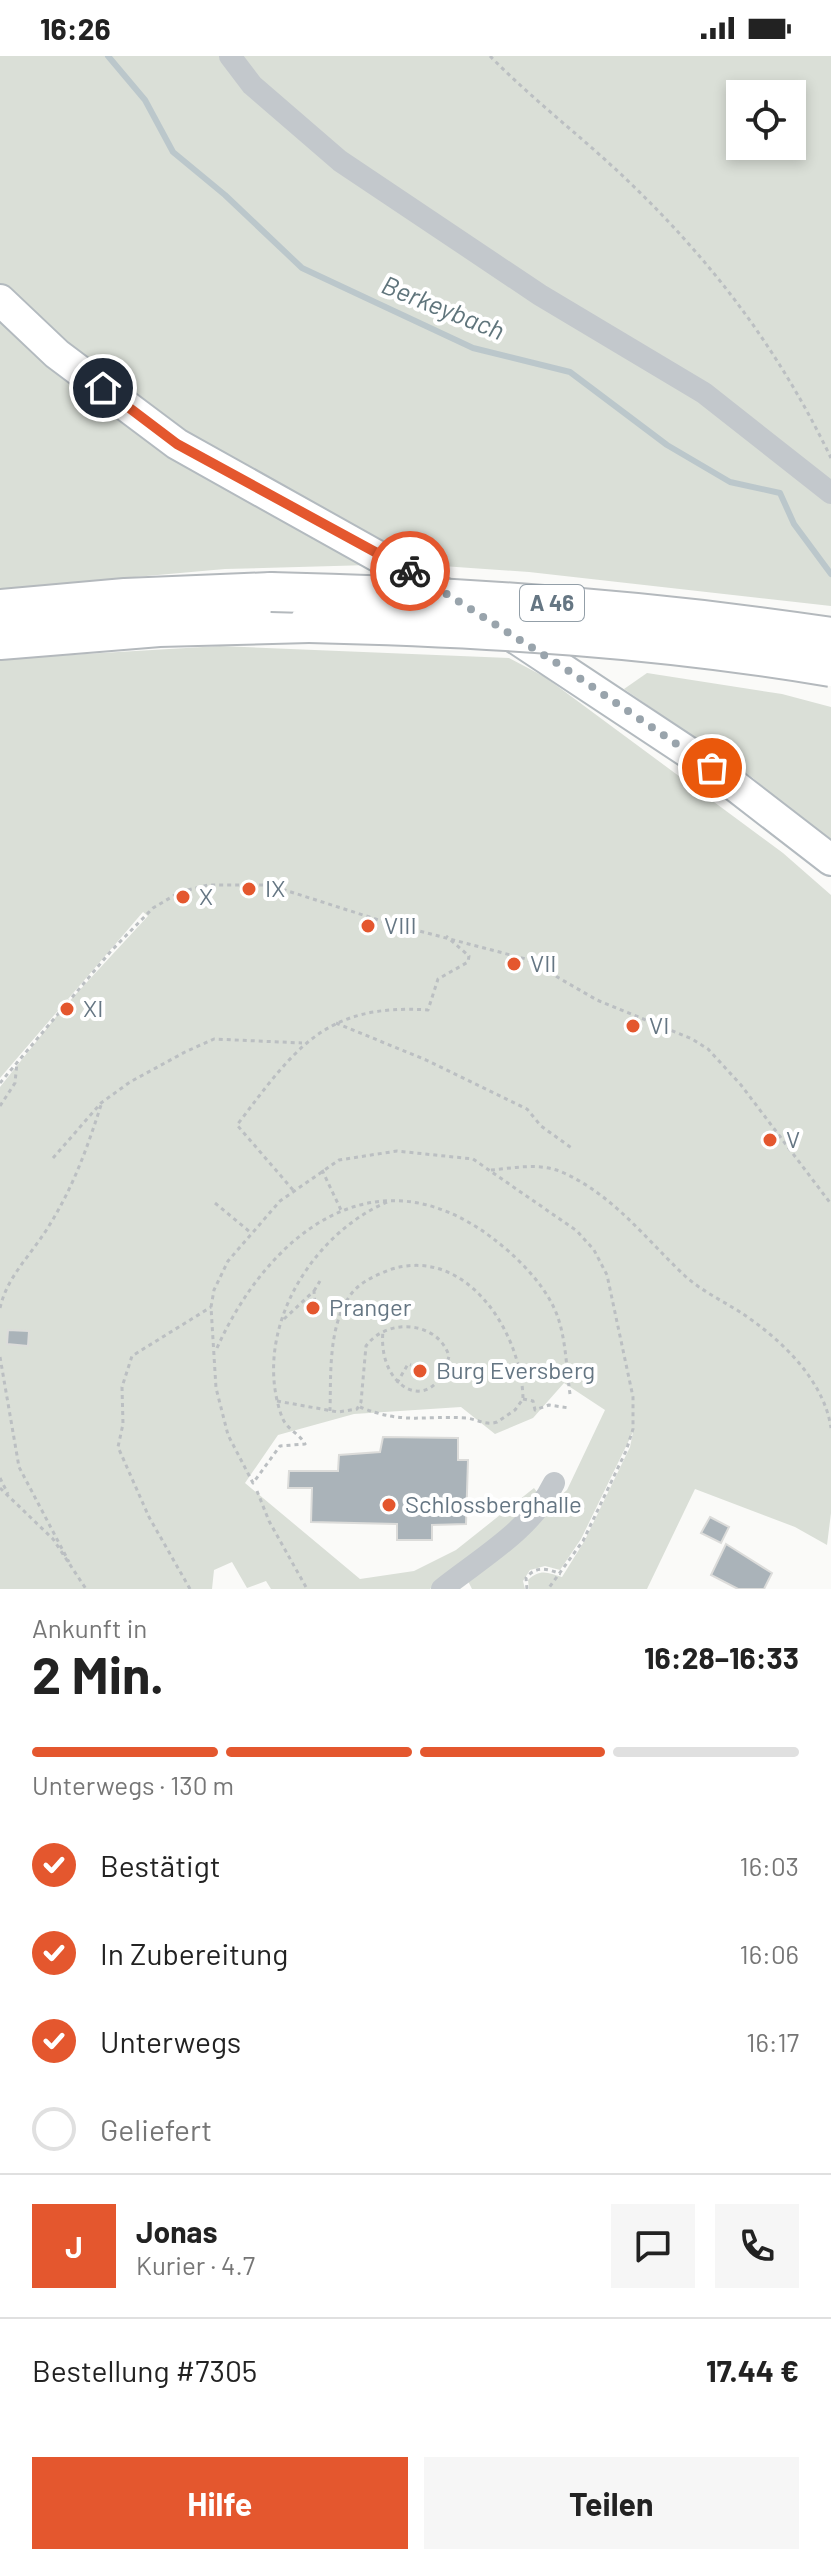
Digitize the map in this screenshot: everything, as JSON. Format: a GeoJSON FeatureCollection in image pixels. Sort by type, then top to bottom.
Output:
{"type":"FeatureCollection","features":[{"type":"Feature","properties":{"kind":"highway","name":"A 46"},"geometry":{"type":"LineString","coordinates":[[0,609],[125,598],[271,592],[422,595],[572,604],[831,637]]}},
{"type":"Feature","properties":{"kind":"highway","name":"A 46"},"geometry":{"type":"LineString","coordinates":[[0,640],[159,627],[309,623],[459,627],[608,637],[831,667]]}},
{"type":"Feature","properties":{"kind":"street"},"geometry":{"type":"LineString","coordinates":[[230,56],[252,85],[340,161],[540,295],[704,393],[831,493]]}},
{"type":"Feature","properties":{"kind":"street"},"geometry":{"type":"LineString","coordinates":[[0,300],[57,354],[177,444],[414,573],[563,667],[712,768],[831,860]]}},
{"type":"Feature","properties":{"kind":"street"},"geometry":{"type":"LineString","coordinates":[[442,1589],[531,1518],[554,1483]]}},
{"type":"Feature","properties":{"kind":"path"},"geometry":{"type":"LineString","coordinates":[[490,56],[629,182],[727,289],[773,349],[831,458]]}},
{"type":"Feature","properties":{"kind":"path"},"geometry":{"type":"LineString","coordinates":[[0,1083],[131,930],[166,899],[193,888],[229,883],[269,885],[385,922],[526,959],[597,1000],[672,1030],[708,1049],[741,1085],[831,1204]]}},
{"type":"Feature","properties":{"kind":"path"},"geometry":{"type":"LineString","coordinates":[[293,1190],[237,1125],[302,1043],[353,1015],[396,1008],[428,1010],[438,979],[468,962],[469,956],[446,936]]}},
{"type":"Feature","properties":{"kind":"path"},"geometry":{"type":"LineString","coordinates":[[336,1023],[426,1060],[527,1109],[541,1126],[573,1149]]}},
{"type":"Feature","properties":{"kind":"path"},"geometry":{"type":"LineString","coordinates":[[53,1158],[101,1103],[130,1082],[214,1039],[302,1043]]}},
{"type":"Feature","properties":{"kind":"path"},"geometry":{"type":"LineString","coordinates":[[0,1106],[15,1083],[17,1061]]}},
{"type":"Feature","properties":{"kind":"path"},"geometry":{"type":"LineString","coordinates":[[0,1308],[4,1293],[46,1231],[84,1160],[101,1103]]}},
{"type":"Feature","properties":{"kind":"path"},"geometry":{"type":"LineString","coordinates":[[387,1202],[351,1220],[327,1243],[302,1279],[281,1322],[271,1371],[283,1421],[305,1444],[283,1444],[253,1483],[223,1421],[216,1388],[211,1307],[218,1278],[250,1232],[293,1190],[322,1170],[351,1156],[397,1151],[473,1159],[577,1231],[594,1250],[607,1275],[631,1384],[633,1429],[626,1451],[583,1541],[548,1589]]}},
{"type":"Feature","properties":{"kind":"path"},"geometry":{"type":"LineString","coordinates":[[491,1170],[532,1167],[557,1170],[630,1217],[685,1276],[744,1314],[794,1359],[818,1387],[831,1428]]}},
{"type":"Feature","properties":{"kind":"path"},"geometry":{"type":"LineString","coordinates":[[322,1170],[341,1210]]}},
{"type":"Feature","properties":{"kind":"path"},"geometry":{"type":"LineString","coordinates":[[215,1352],[247,1292],[281,1251],[303,1231],[341,1210],[387,1202],[435,1210],[473,1225],[521,1263],[554,1308],[561,1332],[570,1394]]}},
{"type":"Feature","properties":{"kind":"path"},"geometry":{"type":"LineString","coordinates":[[215,1203],[250,1232]]}},
{"type":"Feature","properties":{"kind":"path"},"geometry":{"type":"LineString","coordinates":[[277,1401],[330,1411],[345,1412],[360,1407],[412,1420],[462,1418],[492,1424],[515,1410],[523,1399],[514,1348],[487,1303],[451,1274],[406,1266],[366,1281],[349,1297],[336,1336],[330,1411]]}},
{"type":"Feature","properties":{"kind":"path"},"geometry":{"type":"LineString","coordinates":[[281,1322],[314,1291],[320,1281]]}},
{"type":"Feature","properties":{"kind":"path"},"geometry":{"type":"LineString","coordinates":[[314,1291],[315,1305]]}},
{"type":"Feature","properties":{"kind":"path"},"geometry":{"type":"LineString","coordinates":[[190,1589],[149,1517],[122,1458],[118,1442],[123,1424],[122,1387],[132,1356],[211,1307]]}},
{"type":"Feature","properties":{"kind":"path"},"geometry":{"type":"LineString","coordinates":[[360,1407],[364,1352],[370,1341],[383,1331],[398,1327],[430,1332],[440,1339],[449,1356],[446,1370],[427,1388],[413,1391],[397,1383],[388,1368],[383,1331]]}},
{"type":"Feature","properties":{"kind":"path"},"geometry":{"type":"LineString","coordinates":[[0,1357],[19,1467],[69,1562]]}},
{"type":"Feature","properties":{"kind":"path"},"geometry":{"type":"LineString","coordinates":[[397,1383],[408,1364],[411,1365]]}},
{"type":"Feature","properties":{"kind":"path"},"geometry":{"type":"LineString","coordinates":[[523,1399],[533,1401],[535,1410],[549,1405],[569,1408]]}},
{"type":"Feature","properties":{"kind":"path"},"geometry":{"type":"LineString","coordinates":[[0,1478],[10,1497]]}},
{"type":"Feature","properties":{"kind":"path"},"geometry":{"type":"LineString","coordinates":[[0,1488],[53,1539],[86,1589]]}},
{"type":"Feature","properties":{"kind":"path"},"geometry":{"type":"LineString","coordinates":[[257,1491],[269,1521],[307,1589]]}},
{"type":"Feature","properties":{"kind":"path"},"geometry":{"type":"LineString","coordinates":[[527,1589],[526,1578],[532,1571],[546,1569],[561,1574]]}},
{"type":"Feature","properties":{"kind":"shaded area"},"geometry":{"type":"Polygon","coordinates":[[[0,56],[831,56],[831,606],[529,572],[428,565],[186,438],[4,316],[370,565],[225,569],[0,589],[0,56]]]}},
{"type":"Feature","properties":{"kind":"shaded area"},"geometry":{"type":"Polygon","coordinates":[[[220,646],[509,658],[545,677],[783,853],[831,895],[831,1513],[827,1545],[795,1527],[695,1489],[647,1589],[529,1589],[528,1580],[537,1574],[545,1572],[562,1577],[585,1540],[630,1447],[633,1432],[581,1539],[560,1570],[545,1566],[530,1570],[523,1581],[525,1589],[472,1589],[466,1577],[567,1490],[605,1410],[564,1383],[533,1418],[495,1434],[461,1407],[354,1414],[278,1435],[245,1483],[360,1579],[414,1571],[456,1550],[534,1488],[540,1496],[482,1549],[430,1589],[271,1589],[266,1581],[247,1588],[232,1562],[214,1570],[212,1589],[0,1589],[0,1087],[63,1008],[148,916],[143,912],[0,1078],[0,659],[220,646]]]}},
{"type":"Feature","properties":{"kind":"shaded area"},"geometry":{"type":"Polygon","coordinates":[[[647,673],[782,694],[831,707],[831,845],[753,778],[624,689],[647,673]]]}},
{"type":"Feature","properties":{"kind":"building"},"geometry":{"type":"Polygon","coordinates":[[[8,1330],[29,1331],[28,1346],[7,1344],[8,1330]]]}},
{"type":"Feature","properties":{"kind":"building","name":"Schlossberghalle"},"geometry":{"type":"Polygon","coordinates":[[[383,1437],[458,1438],[458,1460],[468,1460],[466,1524],[432,1525],[432,1540],[397,1540],[397,1524],[311,1522],[312,1488],[288,1488],[289,1471],[338,1471],[339,1455],[380,1452],[383,1437]]]}},
{"type":"Feature","properties":{"kind":"building"},"geometry":{"type":"Polygon","coordinates":[[[710,1517],[729,1527],[721,1543],[701,1533],[710,1517]]]}},
{"type":"Feature","properties":{"kind":"building"},"geometry":{"type":"Polygon","coordinates":[[[726,1544],[772,1573],[764,1589],[738,1589],[711,1575],[726,1544]]]}},
{"type":"Feature","properties":{"kind":"waterway","name":"Berkeybach"},"geometry":{"type":"LineString","coordinates":[[108,56],[145,100],[173,152],[225,195],[302,268],[473,348],[570,372],[667,445],[730,482],[780,493],[794,524],[831,574]]}},
{"type":"Feature","properties":{"kind":"way so far"},"geometry":{"type":"LineString","coordinates":[[410,571],[563,667],[712,768]]}},
{"type":"Feature","properties":{"kind":"place","name":"IX"},"geometry":{"type":"Point","coordinates":[249,889]}},
{"type":"Feature","properties":{"kind":"place","name":"X"},"geometry":{"type":"Point","coordinates":[183,897]}},
{"type":"Feature","properties":{"kind":"place","name":"VIII"},"geometry":{"type":"Point","coordinates":[368,926]}},
{"type":"Feature","properties":{"kind":"place","name":"VII"},"geometry":{"type":"Point","coordinates":[514,964]}},
{"type":"Feature","properties":{"kind":"place","name":"XI"},"geometry":{"type":"Point","coordinates":[67,1009]}},
{"type":"Feature","properties":{"kind":"place","name":"VI"},"geometry":{"type":"Point","coordinates":[633,1026]}},
{"type":"Feature","properties":{"kind":"place","name":"V"},"geometry":{"type":"Point","coordinates":[770,1140]}},
{"type":"Feature","properties":{"kind":"place","name":"Pranger"},"geometry":{"type":"Point","coordinates":[313,1308]}},
{"type":"Feature","properties":{"kind":"place","name":"Burg Eversberg"},"geometry":{"type":"Point","coordinates":[420,1371]}},
{"type":"Feature","properties":{"kind":"place","name":"Schlossberghalle"},"geometry":{"type":"Point","coordinates":[389,1505]}},
{"type":"Feature","properties":{"kind":"route"},"geometry":{"type":"LineString","coordinates":[[103,388],[177,444],[410,571]]}}]}
